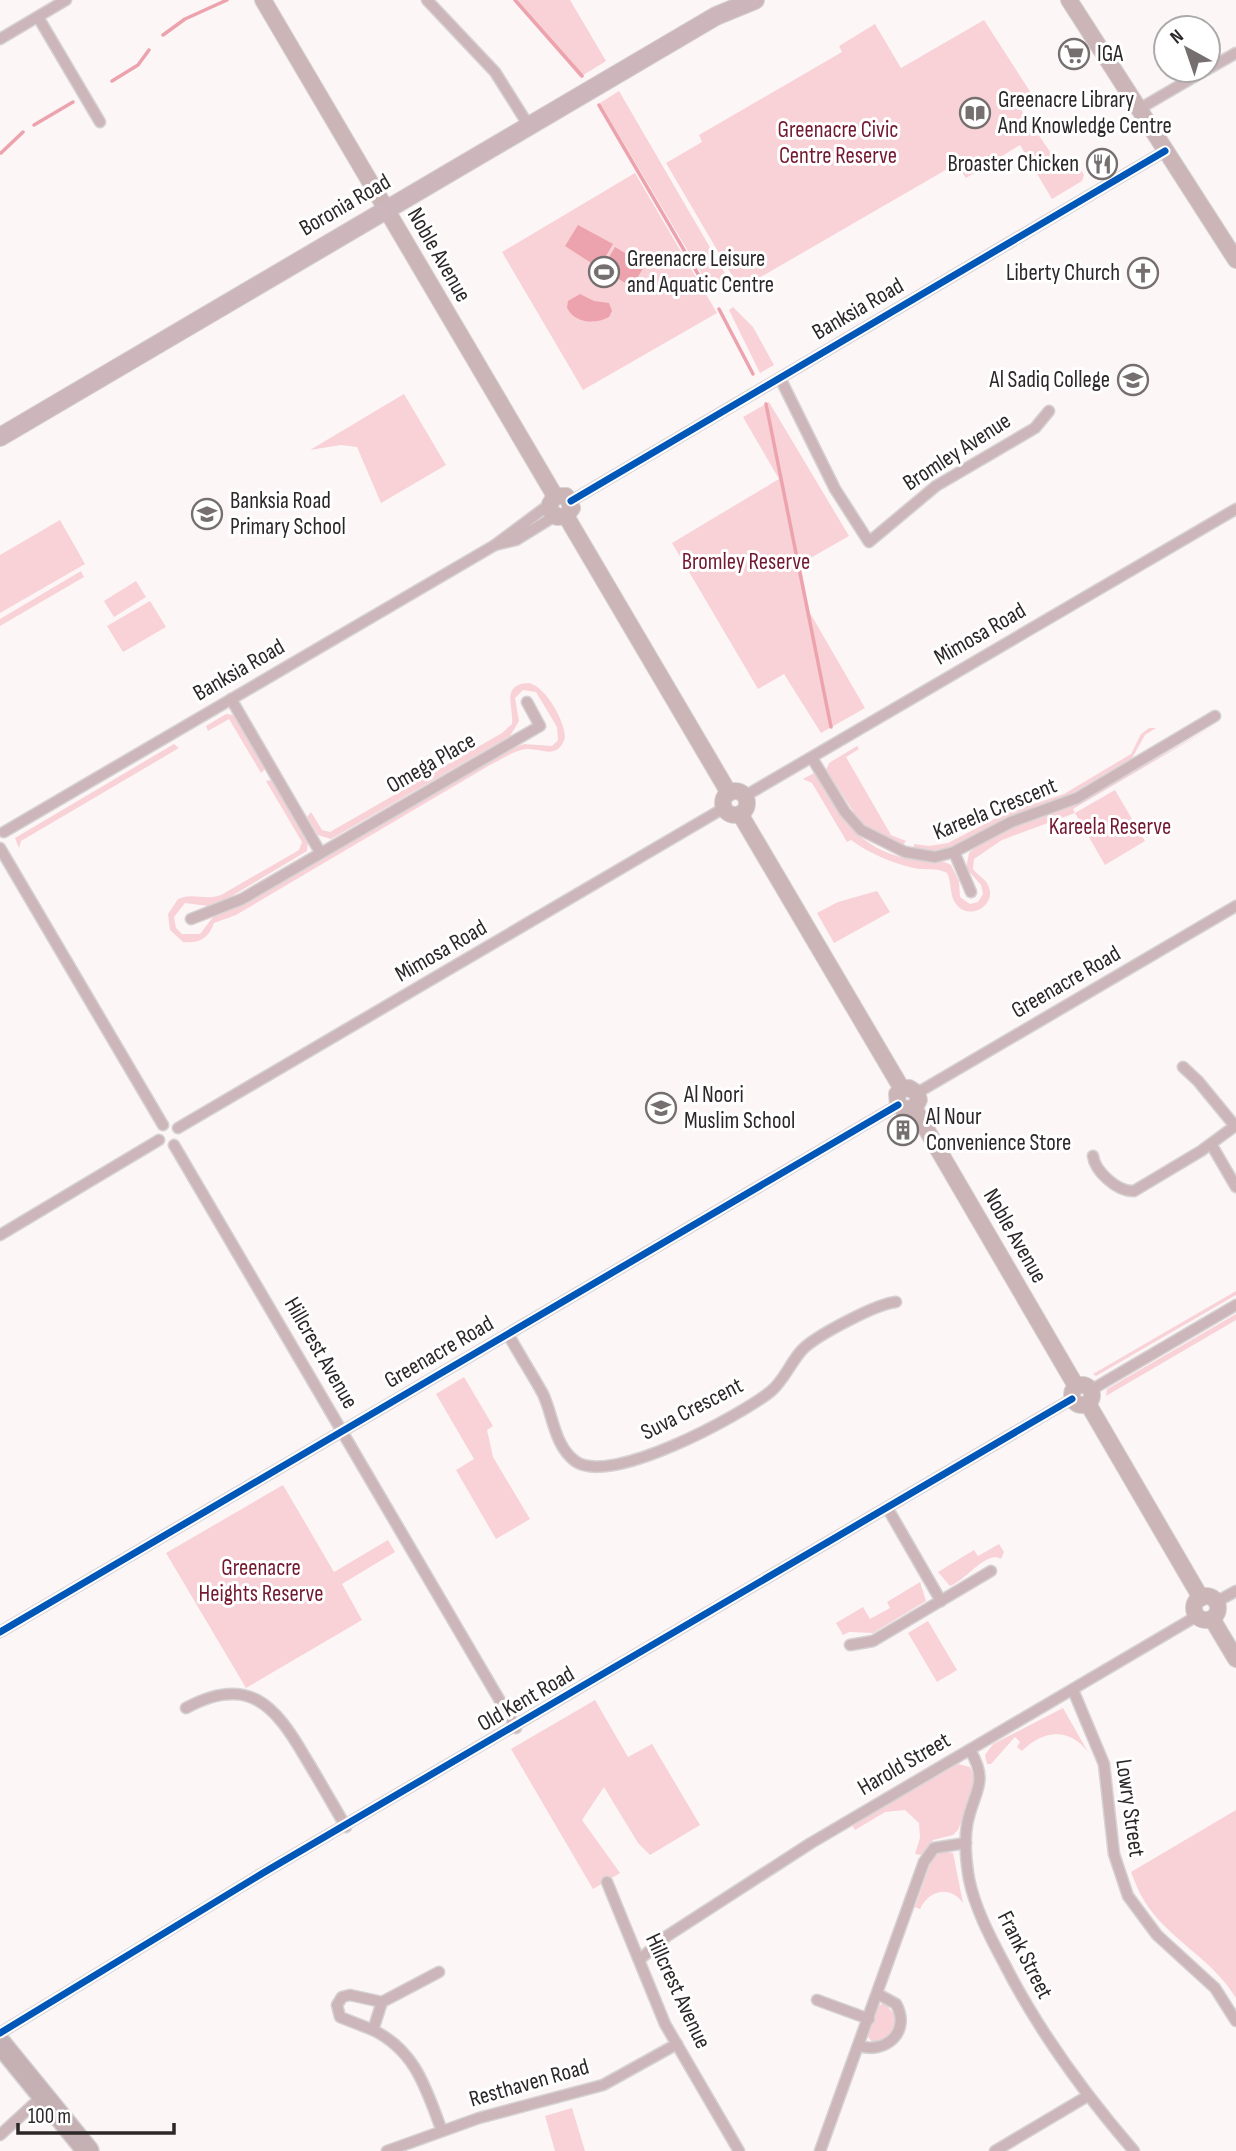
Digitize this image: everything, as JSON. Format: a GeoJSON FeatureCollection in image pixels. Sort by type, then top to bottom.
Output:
{"type":"FeatureCollection","features":[{"type":"Feature","properties":{"kind":"highway"},"geometry":{"type":"LineString","coordinates":[[0,2043],[88,2151]]}},
{"type":"Feature","properties":{"kind":"highway"},"geometry":{"type":"LineString","coordinates":[[0,2058],[74,2151]]}},
{"type":"Feature","properties":{"kind":"main road","name":"Boronia Road"},"geometry":{"type":"LineString","coordinates":[[716,16],[735,0]]}},
{"type":"Feature","properties":{"kind":"main road","name":"Boronia Road"},"geometry":{"type":"LineString","coordinates":[[0,437],[716,16],[755,0]]}},
{"type":"Feature","properties":{"kind":"street"},"geometry":{"type":"LineString","coordinates":[[0,38],[66,0]]}},
{"type":"Feature","properties":{"kind":"street","name":"Noble Avenue"},"geometry":{"type":"LineString","coordinates":[[263,0],[733,799],[729,814],[740,814],[1082,1395],[1208,1600]]}},
{"type":"Feature","properties":{"kind":"street"},"geometry":{"type":"LineString","coordinates":[[427,0],[495,72],[529,126]]}},
{"type":"Feature","properties":{"kind":"street"},"geometry":{"type":"LineString","coordinates":[[1069,0],[1166,151],[1230,238],[1236,260]]}},
{"type":"Feature","properties":{"kind":"street"},"geometry":{"type":"LineString","coordinates":[[38,17],[100,122]]}},
{"type":"Feature","properties":{"kind":"street"},"geometry":{"type":"LineString","coordinates":[[1139,109],[1182,84]]}},
{"type":"Feature","properties":{"kind":"street","name":"Banksia Road"},"geometry":{"type":"LineString","coordinates":[[2,831],[495,545],[516,540],[559,507],[1166,151]]}},
{"type":"Feature","properties":{"kind":"street","name":"Bromley Avenue"},"geometry":{"type":"LineString","coordinates":[[780,378],[835,489],[869,542],[936,486],[1035,428],[1049,411]]}},
{"type":"Feature","properties":{"kind":"street","name":"Mimosa Road"},"geometry":{"type":"LineString","coordinates":[[178,1128],[733,799],[812,758],[1236,509]]}},
{"type":"Feature","properties":{"kind":"street"},"geometry":{"type":"LineString","coordinates":[[231,699],[320,852]]}},
{"type":"Feature","properties":{"kind":"street","name":"Omega Place"},"geometry":{"type":"LineString","coordinates":[[191,919],[231,904],[540,726],[527,702]]}},
{"type":"Feature","properties":{"kind":"street","name":"Kareela Crescent"},"geometry":{"type":"LineString","coordinates":[[812,758],[845,812],[867,835],[912,854],[935,857],[954,852],[1002,825],[1077,798],[1215,716]]}},
{"type":"Feature","properties":{"kind":"street"},"geometry":{"type":"LineString","coordinates":[[2,831],[5,843],[0,848],[163,1125]]}},
{"type":"Feature","properties":{"kind":"street"},"geometry":{"type":"LineString","coordinates":[[954,852],[971,892]]}},
{"type":"Feature","properties":{"kind":"street","name":"Greenacre Road"},"geometry":{"type":"LineString","coordinates":[[0,1632],[1236,906]]}},
{"type":"Feature","properties":{"kind":"street"},"geometry":{"type":"LineString","coordinates":[[1093,1156],[1100,1171],[1120,1188],[1130,1191],[1142,1187],[1212,1144],[1235,1126],[1183,1067]]}},
{"type":"Feature","properties":{"kind":"street"},"geometry":{"type":"LineString","coordinates":[[170,1123],[178,1128],[179,1139],[174,1145],[164,1145],[159,1140],[158,1130],[163,1125],[170,1123]]}},
{"type":"Feature","properties":{"kind":"street"},"geometry":{"type":"LineString","coordinates":[[0,1235],[159,1140]]}},
{"type":"Feature","properties":{"kind":"street"},"geometry":{"type":"LineString","coordinates":[[1212,1144],[1236,1187]]}},
{"type":"Feature","properties":{"kind":"street","name":"Hillcrest Avenue"},"geometry":{"type":"LineString","coordinates":[[174,1145],[516,1728]]}},
{"type":"Feature","properties":{"kind":"street","name":"Suva Crescent"},"geometry":{"type":"LineString","coordinates":[[508,1334],[544,1396],[553,1427],[568,1454],[580,1464],[593,1466],[664,1452],[718,1423],[769,1393],[806,1346],[875,1307],[896,1302]]}},
{"type":"Feature","properties":{"kind":"street","name":"Old Kent Road"},"geometry":{"type":"LineString","coordinates":[[0,2033],[84,1979],[1236,1305]]}},
{"type":"Feature","properties":{"kind":"street"},"geometry":{"type":"LineString","coordinates":[[888,1509],[941,1601]]}},
{"type":"Feature","properties":{"kind":"street"},"geometry":{"type":"LineString","coordinates":[[850,1645],[873,1641],[991,1572]]}},
{"type":"Feature","properties":{"kind":"street"},"geometry":{"type":"LineString","coordinates":[[1208,1600],[1236,1591]]}},
{"type":"Feature","properties":{"kind":"street"},"geometry":{"type":"LineString","coordinates":[[1208,1600],[1218,1609],[1205,1617],[1236,1658]]}},
{"type":"Feature","properties":{"kind":"street","name":"Harold Street"},"geometry":{"type":"LineString","coordinates":[[639,1960],[667,1936],[762,1874],[1073,1690],[1205,1617]]}},
{"type":"Feature","properties":{"kind":"street","name":"Lowry Street"},"geometry":{"type":"LineString","coordinates":[[1073,1690],[1104,1763],[1114,1854],[1128,1896],[1157,1935],[1215,1989],[1236,2021]]}},
{"type":"Feature","properties":{"kind":"street"},"geometry":{"type":"LineString","coordinates":[[186,1707],[214,1695],[229,1693],[251,1697],[273,1709],[289,1728],[346,1827]]}},
{"type":"Feature","properties":{"kind":"street","name":"Frank Street"},"geometry":{"type":"LineString","coordinates":[[970,1750],[981,1777],[969,1816],[966,1843],[971,1885],[996,1947],[1032,2015],[1086,2096],[1134,2151]]}},
{"type":"Feature","properties":{"kind":"street"},"geometry":{"type":"LineString","coordinates":[[820,2151],[929,1854],[942,1845],[966,1843]]}},
{"type":"Feature","properties":{"kind":"street","name":"Hillcrest Avenue"},"geometry":{"type":"LineString","coordinates":[[607,1882],[677,2044],[739,2151]]}},
{"type":"Feature","properties":{"kind":"street"},"geometry":{"type":"LineString","coordinates":[[439,1972],[382,2002],[345,1996],[337,2005],[340,2017],[373,2030],[393,2042],[414,2063],[442,2131]]}},
{"type":"Feature","properties":{"kind":"street"},"geometry":{"type":"LineString","coordinates":[[859,2046],[873,2048],[887,2045],[900,2030],[901,2017],[896,2004],[878,1994]]}},
{"type":"Feature","properties":{"kind":"street"},"geometry":{"type":"LineString","coordinates":[[817,2000],[869,2019]]}},
{"type":"Feature","properties":{"kind":"street"},"geometry":{"type":"LineString","coordinates":[[373,2030],[382,2002]]}},
{"type":"Feature","properties":{"kind":"street","name":"Resthaven Road"},"geometry":{"type":"LineString","coordinates":[[387,2151],[442,2131],[603,2085],[677,2044]]}},
{"type":"Feature","properties":{"kind":"street"},"geometry":{"type":"LineString","coordinates":[[995,2151],[1086,2096]]}},
{"type":"Feature","properties":{"kind":"street"},"geometry":{"type":"LineString","coordinates":[[0,2135],[36,2102]]}},
{"type":"Feature","properties":{"kind":"green space"},"geometry":{"type":"Polygon","coordinates":[[[513,0],[570,0],[606,61],[580,77],[513,0]]]}},
{"type":"Feature","properties":{"kind":"green space","name":"Greenacre Civic Centre Reserve"},"geometry":{"type":"Polygon","coordinates":[[[984,20],[1031,93],[1032,98],[1019,107],[1060,166],[1073,157],[1084,175],[1082,181],[1052,199],[1020,145],[966,178],[956,164],[740,289],[666,163],[702,142],[699,135],[842,52],[839,46],[875,24],[901,68],[984,20]]]}},
{"type":"Feature","properties":{"kind":"green space"},"geometry":{"type":"Polygon","coordinates":[[[619,91],[726,275],[725,282],[711,290],[600,103],[619,91]]]}},
{"type":"Feature","properties":{"kind":"green space","name":"Greenacre Leisure and Aquatic Centre"},"geometry":{"type":"Polygon","coordinates":[[[635,173],[717,313],[583,390],[502,252],[635,173]]]}},
{"type":"Feature","properties":{"kind":"green space"},"geometry":{"type":"Polygon","coordinates":[[[733,307],[753,327],[774,365],[760,373],[729,310],[733,307]]]}},
{"type":"Feature","properties":{"kind":"green space"},"geometry":{"type":"Polygon","coordinates":[[[404,394],[446,465],[381,503],[357,447],[341,445],[310,450],[404,394]]]}},
{"type":"Feature","properties":{"kind":"green space","name":"Bromley Reserve"},"geometry":{"type":"Polygon","coordinates":[[[769,402],[849,536],[800,564],[810,613],[865,708],[821,733],[784,674],[758,689],[672,543],[779,479],[743,417],[769,402]]]}},
{"type":"Feature","properties":{"kind":"green space"},"geometry":{"type":"Polygon","coordinates":[[[60,520],[85,564],[0,613],[0,555],[60,520]]]}},
{"type":"Feature","properties":{"kind":"green space"},"geometry":{"type":"Polygon","coordinates":[[[81,571],[84,577],[0,626],[0,619],[81,571]]]}},
{"type":"Feature","properties":{"kind":"green space"},"geometry":{"type":"Polygon","coordinates":[[[136,581],[146,597],[114,617],[104,601],[136,581]]]}},
{"type":"Feature","properties":{"kind":"green space"},"geometry":{"type":"Polygon","coordinates":[[[150,601],[166,627],[123,652],[107,626],[150,601]]]}},
{"type":"Feature","properties":{"kind":"green space"},"geometry":{"type":"Polygon","coordinates":[[[529,683],[548,698],[562,723],[565,738],[557,750],[521,750],[490,765],[236,915],[214,923],[209,933],[199,941],[183,942],[170,930],[168,914],[178,899],[221,895],[299,850],[302,842],[266,781],[272,780],[308,840],[307,851],[222,902],[208,906],[185,903],[174,917],[176,928],[182,934],[200,934],[213,917],[249,901],[508,750],[524,744],[552,746],[558,740],[557,727],[536,692],[523,690],[515,698],[519,721],[510,736],[331,839],[318,835],[307,817],[311,812],[322,830],[330,832],[502,733],[512,724],[511,692],[520,684],[529,683]]]}},
{"type":"Feature","properties":{"kind":"green space"},"geometry":{"type":"Polygon","coordinates":[[[226,714],[234,715],[265,769],[261,773],[229,719],[208,731],[206,726],[226,714]]]}},
{"type":"Feature","properties":{"kind":"green space"},"geometry":{"type":"Polygon","coordinates":[[[1216,725],[1073,809],[1075,813],[1002,840],[974,859],[973,869],[987,883],[990,892],[986,905],[981,909],[968,911],[956,904],[947,873],[901,865],[851,840],[847,842],[812,783],[803,779],[814,773],[852,829],[876,847],[909,859],[951,865],[959,881],[960,897],[970,904],[978,902],[983,894],[981,885],[966,868],[969,853],[976,846],[1005,830],[1072,806],[1216,725]]]}},
{"type":"Feature","properties":{"kind":"green space"},"geometry":{"type":"Polygon","coordinates":[[[1149,728],[1156,728],[1145,735],[1132,758],[1066,797],[1007,817],[951,847],[932,851],[914,849],[914,844],[929,846],[948,843],[1006,813],[1064,794],[1131,754],[1141,734],[1149,728]]]}},
{"type":"Feature","properties":{"kind":"green space"},"geometry":{"type":"Polygon","coordinates":[[[174,744],[179,748],[21,841],[19,848],[15,838],[174,744]]]}},
{"type":"Feature","properties":{"kind":"green space"},"geometry":{"type":"Polygon","coordinates":[[[857,746],[859,749],[846,757],[891,835],[906,841],[903,845],[861,823],[826,770],[829,763],[857,746]]]}},
{"type":"Feature","properties":{"kind":"green space","name":"Kareela Reserve"},"geometry":{"type":"Polygon","coordinates":[[[1115,790],[1145,841],[1105,865],[1075,813],[1115,790]]]}},
{"type":"Feature","properties":{"kind":"green space"},"geometry":{"type":"Polygon","coordinates":[[[877,891],[890,912],[834,943],[817,913],[838,902],[877,891]]]}},
{"type":"Feature","properties":{"kind":"green space"},"geometry":{"type":"Polygon","coordinates":[[[1236,1291],[1236,1295],[1096,1376],[1093,1374],[1236,1291]]]}},
{"type":"Feature","properties":{"kind":"green space"},"geometry":{"type":"Polygon","coordinates":[[[1236,1314],[1236,1320],[1106,1396],[1107,1389],[1236,1314]]]}},
{"type":"Feature","properties":{"kind":"green space"},"geometry":{"type":"Polygon","coordinates":[[[464,1377],[493,1426],[487,1430],[493,1457],[530,1519],[496,1539],[456,1470],[474,1459],[436,1394],[464,1377]]]}},
{"type":"Feature","properties":{"kind":"green space","name":"Greenacre Heights Reserve"},"geometry":{"type":"Polygon","coordinates":[[[283,1485],[334,1572],[388,1540],[395,1552],[342,1584],[362,1620],[246,1688],[166,1553],[283,1485]]]}},
{"type":"Feature","properties":{"kind":"green space"},"geometry":{"type":"Polygon","coordinates":[[[999,1544],[1004,1552],[1001,1559],[989,1558],[950,1586],[938,1572],[974,1550],[978,1556],[999,1544]]]}},
{"type":"Feature","properties":{"kind":"green space"},"geometry":{"type":"Polygon","coordinates":[[[920,1582],[926,1601],[873,1633],[849,1632],[843,1635],[836,1623],[863,1607],[870,1619],[890,1608],[887,1602],[920,1582]]]}},
{"type":"Feature","properties":{"kind":"green space"},"geometry":{"type":"Polygon","coordinates":[[[928,1621],[957,1670],[937,1682],[908,1633],[928,1621]]]}},
{"type":"Feature","properties":{"kind":"green space"},"geometry":{"type":"Polygon","coordinates":[[[595,1700],[628,1757],[652,1744],[700,1825],[650,1855],[638,1843],[604,1787],[582,1820],[620,1873],[593,1889],[511,1749],[595,1700]]]}},
{"type":"Feature","properties":{"kind":"green space"},"geometry":{"type":"Polygon","coordinates":[[[1063,1708],[1088,1752],[1073,1738],[1056,1734],[1038,1739],[1022,1751],[1017,1747],[1020,1742],[1015,1737],[991,1764],[987,1764],[985,1755],[993,1744],[1063,1708]]]}},
{"type":"Feature","properties":{"kind":"green space"},"geometry":{"type":"Polygon","coordinates":[[[958,1764],[970,1767],[976,1782],[958,1830],[953,1835],[933,1840],[921,1855],[915,1854],[920,1838],[919,1823],[905,1810],[885,1812],[855,1830],[852,1825],[958,1764]]]}},
{"type":"Feature","properties":{"kind":"green space"},"geometry":{"type":"Polygon","coordinates":[[[1236,1810],[1236,1998],[1215,1972],[1155,1915],[1141,1895],[1131,1872],[1236,1810]]]}},
{"type":"Feature","properties":{"kind":"green space"},"geometry":{"type":"Polygon","coordinates":[[[942,1851],[953,1853],[963,1903],[952,1894],[940,1892],[929,1898],[920,1909],[915,1907],[932,1859],[942,1851]]]}},
{"type":"Feature","properties":{"kind":"green space"},"geometry":{"type":"Polygon","coordinates":[[[884,2003],[896,2016],[894,2026],[887,2038],[872,2042],[867,2035],[878,2006],[884,2003]]]}},
{"type":"Feature","properties":{"kind":"green space"},"geometry":{"type":"Polygon","coordinates":[[[572,2108],[585,2151],[555,2151],[545,2116],[572,2108]]]}},
{"type":"Feature","properties":{"kind":"shaded area"},"geometry":{"type":"Polygon","coordinates":[[[578,225],[613,244],[599,268],[565,246],[578,225]]]}},
{"type":"Feature","properties":{"kind":"shaded area"},"geometry":{"type":"Polygon","coordinates":[[[615,247],[645,265],[632,287],[602,269],[615,247]]]}},
{"type":"Feature","properties":{"kind":"shaded area"},"geometry":{"type":"Polygon","coordinates":[[[580,294],[594,301],[609,303],[612,311],[609,317],[591,322],[575,317],[567,308],[568,301],[580,294]]]}},
{"type":"Feature","properties":{"kind":"waterway"},"geometry":{"type":"LineString","coordinates":[[163,35],[185,19],[227,0]]}},
{"type":"Feature","properties":{"kind":"waterway"},"geometry":{"type":"LineString","coordinates":[[515,0],[582,76]]}},
{"type":"Feature","properties":{"kind":"waterway"},"geometry":{"type":"LineString","coordinates":[[112,81],[138,65],[149,50]]}},
{"type":"Feature","properties":{"kind":"waterway"},"geometry":{"type":"LineString","coordinates":[[34,125],[73,102]]}},
{"type":"Feature","properties":{"kind":"waterway"},"geometry":{"type":"LineString","coordinates":[[599,105],[708,291]]}},
{"type":"Feature","properties":{"kind":"waterway"},"geometry":{"type":"LineString","coordinates":[[1,153],[23,132]]}},
{"type":"Feature","properties":{"kind":"waterway"},"geometry":{"type":"LineString","coordinates":[[719,309],[753,374]]}},
{"type":"Feature","properties":{"kind":"waterway"},"geometry":{"type":"LineString","coordinates":[[766,404],[831,727]]}},
{"type":"Feature","properties":{"kind":"cycle path"},"geometry":{"type":"LineString","coordinates":[[571,501],[1165,151]]}},
{"type":"Feature","properties":{"kind":"cycle path"},"geometry":{"type":"LineString","coordinates":[[0,1632],[898,1105]]}},
{"type":"Feature","properties":{"kind":"cycle path"},"geometry":{"type":"LineString","coordinates":[[0,2033],[263,1873],[1072,1399]]}},
{"type":"Feature","properties":{"kind":"place","name":"IGA"},"geometry":{"type":"Point","coordinates":[1074,54]}},
{"type":"Feature","properties":{"kind":"place","name":"Greenacre Library And Knowledge Centre"},"geometry":{"type":"Point","coordinates":[975,113]}},
{"type":"Feature","properties":{"kind":"place","name":"Broaster Chicken"},"geometry":{"type":"Point","coordinates":[1102,164]}},
{"type":"Feature","properties":{"kind":"place","name":"Greenacre Leisure and Aquatic Centre"},"geometry":{"type":"Point","coordinates":[604,272]}},
{"type":"Feature","properties":{"kind":"place","name":"Liberty Church"},"geometry":{"type":"Point","coordinates":[1143,273]}},
{"type":"Feature","properties":{"kind":"place","name":"Al Sadiq College"},"geometry":{"type":"Point","coordinates":[1133,380]}},
{"type":"Feature","properties":{"kind":"place","name":"Banksia Road Primary School"},"geometry":{"type":"Point","coordinates":[207,514]}},
{"type":"Feature","properties":{"kind":"place","name":"Al Noori Muslim School"},"geometry":{"type":"Point","coordinates":[661,1108]}},
{"type":"Feature","properties":{"kind":"place","name":"Al Nour Convenience Store"},"geometry":{"type":"Point","coordinates":[903,1130]}}]}
